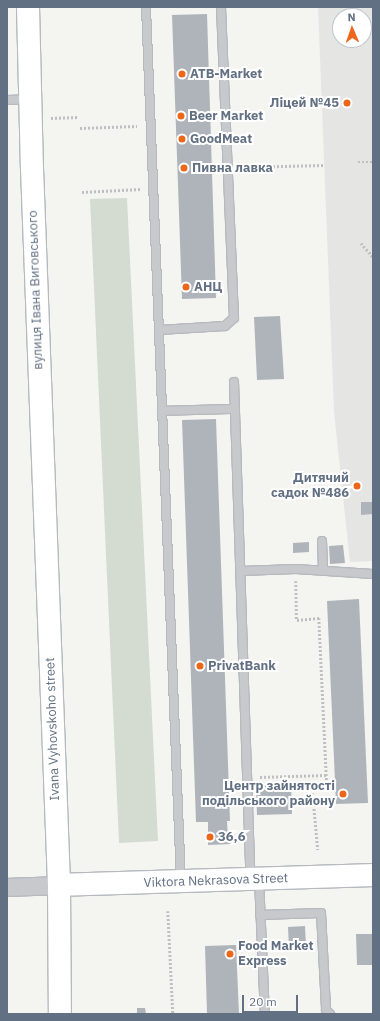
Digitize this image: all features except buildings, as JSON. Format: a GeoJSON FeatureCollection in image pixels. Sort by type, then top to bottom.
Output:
{"type":"FeatureCollection","features":[{"type":"Feature","properties":{"kind":"main road"},"geometry":{"type":"LineString","coordinates":[[28,7],[30,99]]}},
{"type":"Feature","properties":{"kind":"main road","name":"Ivana Vyhovskoho street"},"geometry":{"type":"LineString","coordinates":[[30,99],[59,885]]}},
{"type":"Feature","properties":{"kind":"main road","name":"Viktora Nekrasova Street"},"geometry":{"type":"LineString","coordinates":[[59,885],[373,876]]}},
{"type":"Feature","properties":{"kind":"main road"},"geometry":{"type":"LineString","coordinates":[[59,885],[60,1014]]}},
{"type":"Feature","properties":{"kind":"street"},"geometry":{"type":"LineString","coordinates":[[7,887],[59,885]]}},
{"type":"Feature","properties":{"kind":"lane"},"geometry":{"type":"LineString","coordinates":[[146,7],[181,882]]}},
{"type":"Feature","properties":{"kind":"lane"},"geometry":{"type":"LineString","coordinates":[[158,330],[225,326],[234,318],[222,7]]}},
{"type":"Feature","properties":{"kind":"lane"},"geometry":{"type":"LineString","coordinates":[[7,100],[30,99]]}},
{"type":"Feature","properties":{"kind":"lane"},"geometry":{"type":"LineString","coordinates":[[234,382],[247,778],[255,879],[260,915],[264,1014]]}},
{"type":"Feature","properties":{"kind":"lane"},"geometry":{"type":"LineString","coordinates":[[162,411],[235,409]]}},
{"type":"Feature","properties":{"kind":"lane"},"geometry":{"type":"LineString","coordinates":[[322,541],[323,570]]}},
{"type":"Feature","properties":{"kind":"lane"},"geometry":{"type":"LineString","coordinates":[[241,571],[296,569],[373,574]]}},
{"type":"Feature","properties":{"kind":"lane"},"geometry":{"type":"LineString","coordinates":[[260,915],[321,913],[326,1010],[330,1014]]}},
{"type":"Feature","properties":{"kind":"path"},"geometry":{"type":"LineString","coordinates":[[80,128],[151,125]]}},
{"type":"Feature","properties":{"kind":"path"},"geometry":{"type":"LineString","coordinates":[[358,162],[373,162]]}},
{"type":"Feature","properties":{"kind":"path"},"geometry":{"type":"LineString","coordinates":[[229,167],[324,165]]}},
{"type":"Feature","properties":{"kind":"path"},"geometry":{"type":"LineString","coordinates":[[82,192],[154,189]]}},
{"type":"Feature","properties":{"kind":"path"},"geometry":{"type":"LineString","coordinates":[[361,244],[373,257]]}},
{"type":"Feature","properties":{"kind":"path"},"geometry":{"type":"LineString","coordinates":[[296,569],[297,620],[319,618],[327,785],[312,785],[318,850]]}},
{"type":"Feature","properties":{"kind":"path"},"geometry":{"type":"LineString","coordinates":[[247,778],[326,775]]}},
{"type":"Feature","properties":{"kind":"path"},"geometry":{"type":"LineString","coordinates":[[168,911],[173,1014]]}},
{"type":"Feature","properties":{"kind":"shaded area"},"geometry":{"type":"Polygon","coordinates":[[[318,7],[373,7],[373,561],[350,562],[334,412],[318,7]]]}},
{"type":"Feature","properties":{"kind":"shaded area"},"geometry":{"type":"Polygon","coordinates":[[[127,198],[158,841],[119,843],[90,199],[127,198]]]}},
{"type":"Feature","properties":{"kind":"place","name":"ATB-Market"},"geometry":{"type":"Point","coordinates":[182,74]}},
{"type":"Feature","properties":{"kind":"place","name":"Ліцей №45"},"geometry":{"type":"Point","coordinates":[347,103]}},
{"type":"Feature","properties":{"kind":"place","name":"Beer Market"},"geometry":{"type":"Point","coordinates":[181,116]}},
{"type":"Feature","properties":{"kind":"place","name":"GoodMeat"},"geometry":{"type":"Point","coordinates":[182,139]}},
{"type":"Feature","properties":{"kind":"place","name":"Пивна лавка"},"geometry":{"type":"Point","coordinates":[184,168]}},
{"type":"Feature","properties":{"kind":"place","name":"АНЦ"},"geometry":{"type":"Point","coordinates":[186,287]}},
{"type":"Feature","properties":{"kind":"place","name":"Дитячий садок №486"},"geometry":{"type":"Point","coordinates":[357,486]}},
{"type":"Feature","properties":{"kind":"place","name":"PrivatBank"},"geometry":{"type":"Point","coordinates":[200,666]}},
{"type":"Feature","properties":{"kind":"place","name":"Центр зайнятості подільського району"},"geometry":{"type":"Point","coordinates":[343,794]}},
{"type":"Feature","properties":{"kind":"place","name":"36,6"},"geometry":{"type":"Point","coordinates":[210,837]}},
{"type":"Feature","properties":{"kind":"place","name":"Food Market Express"},"geometry":{"type":"Point","coordinates":[230,954]}}]}
